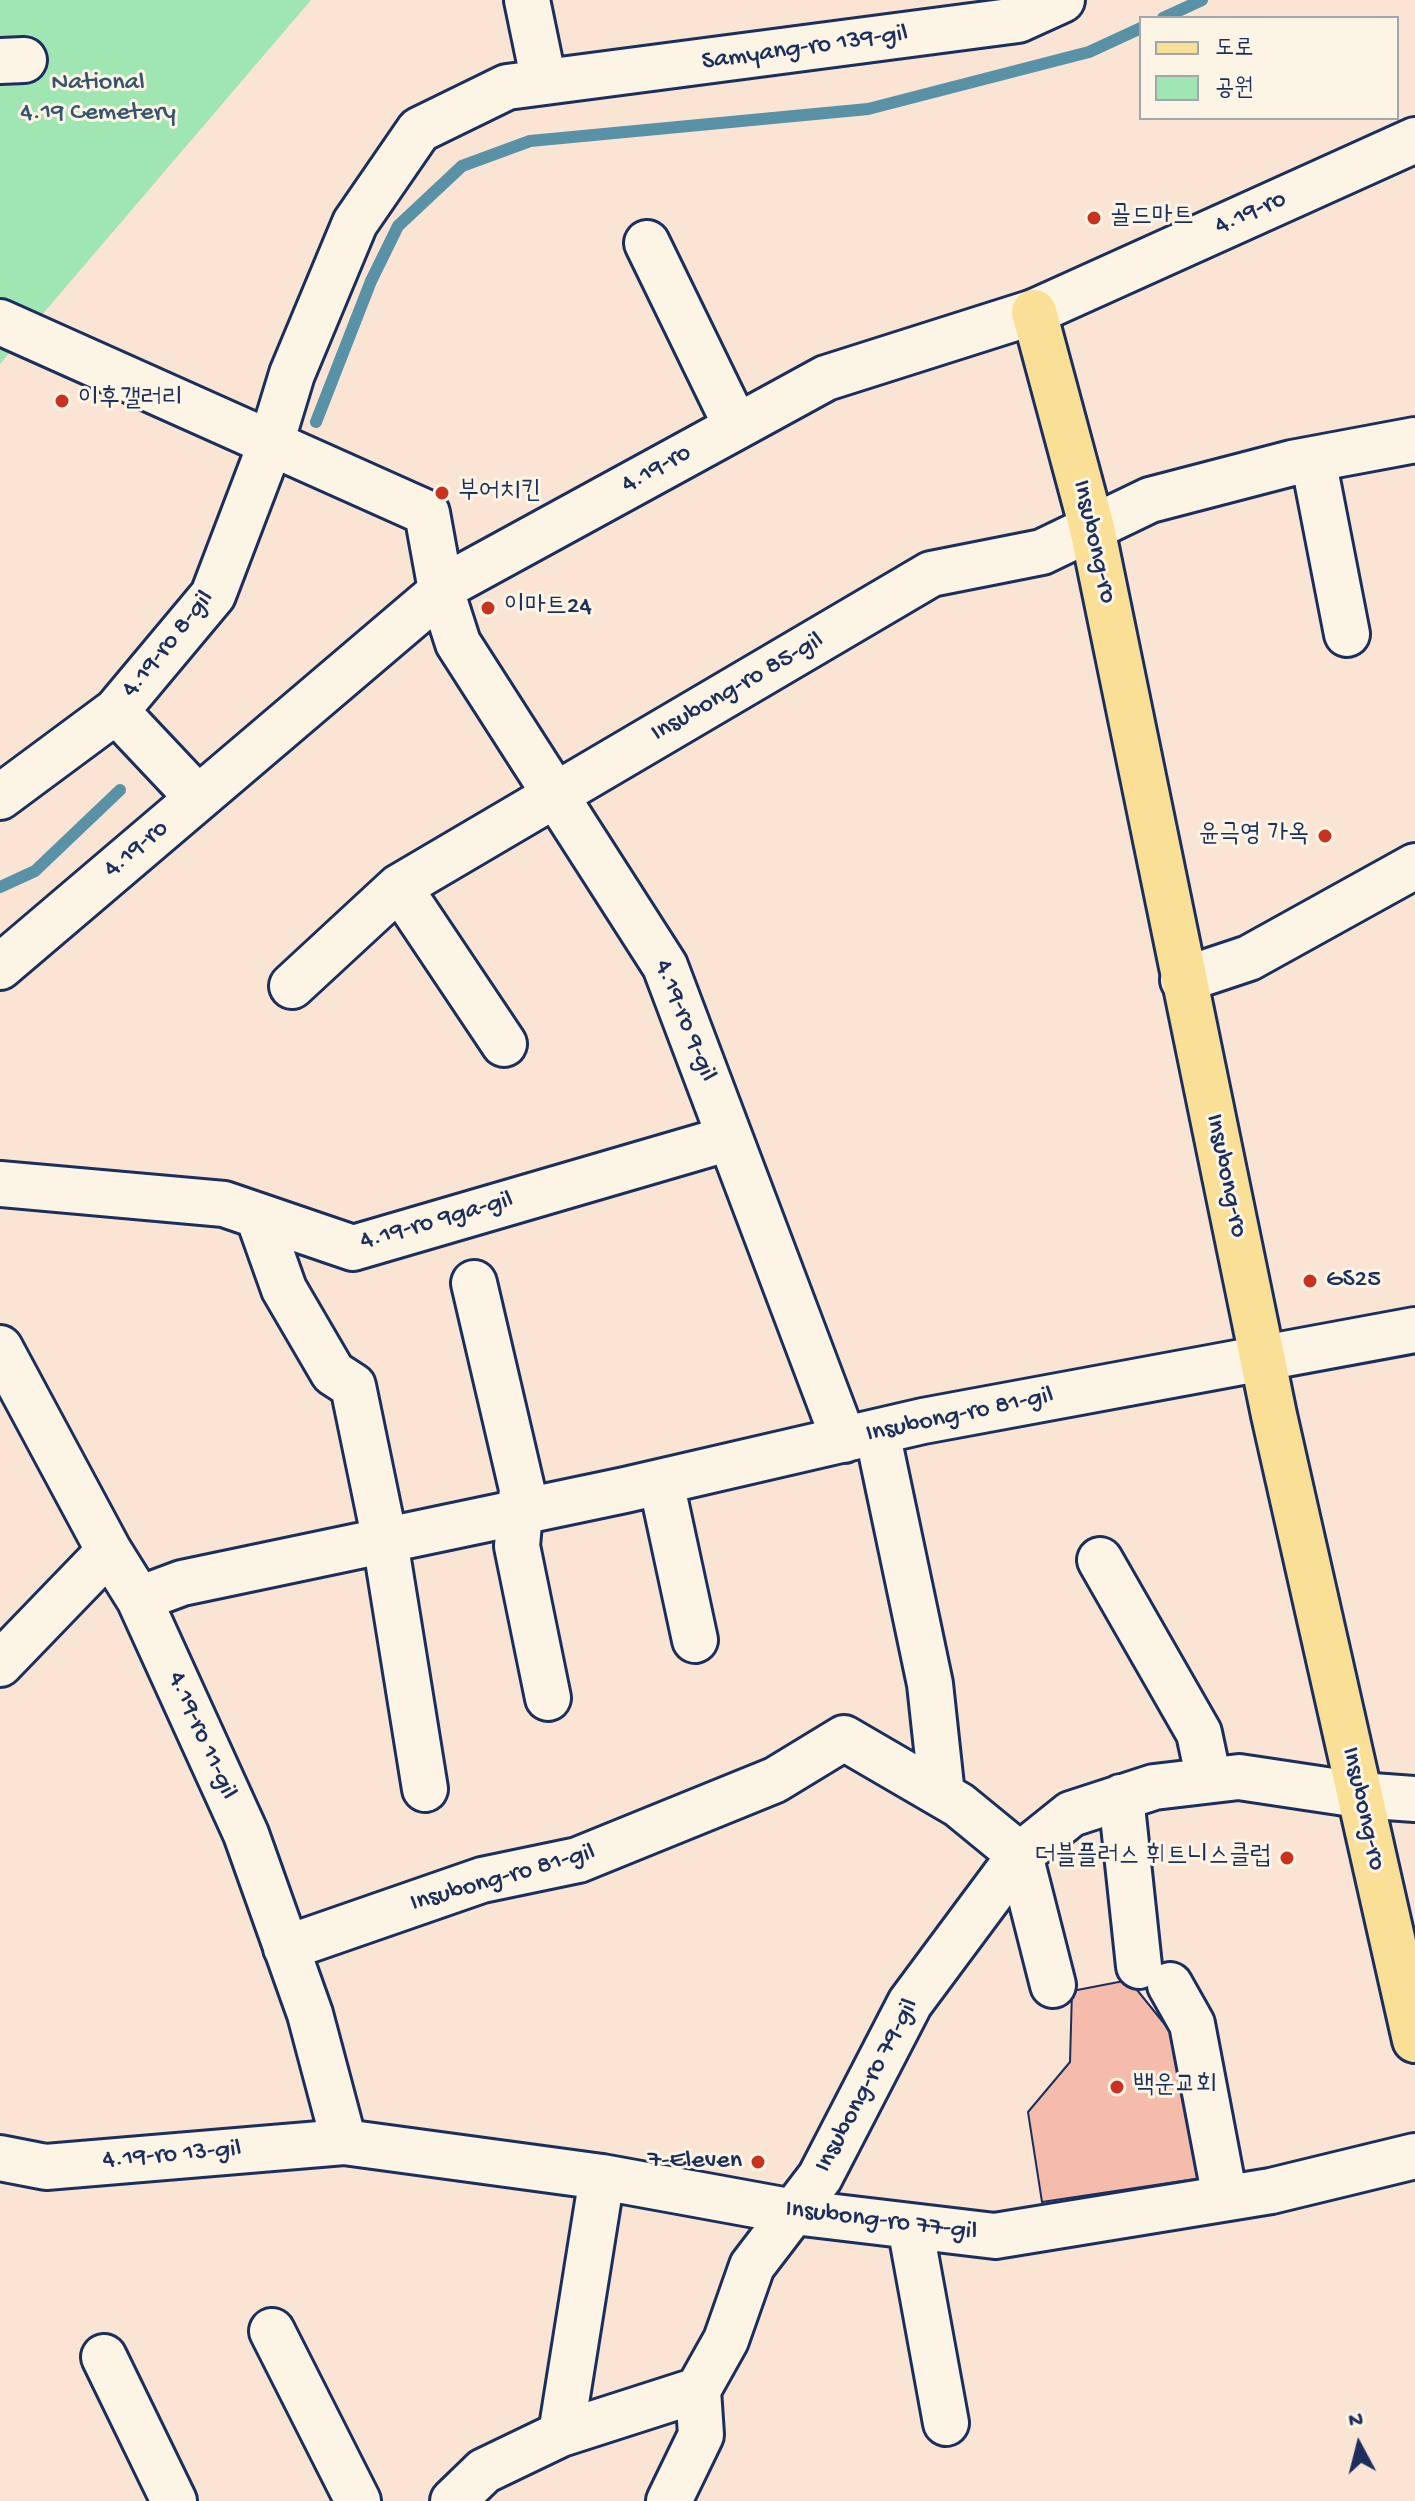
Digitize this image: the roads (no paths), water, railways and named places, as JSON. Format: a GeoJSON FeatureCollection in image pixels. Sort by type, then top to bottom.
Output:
{"type":"FeatureCollection","features":[{"type":"Feature","properties":{"kind":"main road","name":"Insubong-ro"},"geometry":{"type":"LineString","coordinates":[[1034,312],[1092,528],[1262,1357],[1415,2040]]}},
{"type":"Feature","properties":{"kind":"street"},"geometry":{"type":"LineString","coordinates":[[527,0],[544,82]]}},
{"type":"Feature","properties":{"kind":"street","name":"Samyang-ro 139-gil"},"geometry":{"type":"LineString","coordinates":[[271,443],[292,374],[355,223],[419,130],[507,87],[1018,20],[1062,0]]}},
{"type":"Feature","properties":{"kind":"street","name":"4.19-ro"},"geometry":{"type":"LineString","coordinates":[[0,967],[441,590],[826,378],[1034,312],[1415,140]]}},
{"type":"Feature","properties":{"kind":"street"},"geometry":{"type":"LineString","coordinates":[[647,243],[736,426]]}},
{"type":"Feature","properties":{"kind":"street"},"geometry":{"type":"LineString","coordinates":[[0,322],[427,513],[441,590]]}},
{"type":"Feature","properties":{"kind":"street","name":"Insubong-ro 85-gil"},"geometry":{"type":"LineString","coordinates":[[292,986],[399,887],[931,574],[1042,552],[1150,500],[1313,459],[1415,440]]}},
{"type":"Feature","properties":{"kind":"street","name":"4.19-ro 8-gil"},"geometry":{"type":"LineString","coordinates":[[0,797],[116,711],[213,595],[271,443]]}},
{"type":"Feature","properties":{"kind":"street"},"geometry":{"type":"LineString","coordinates":[[1313,459],[1347,634]]}},
{"type":"Feature","properties":{"kind":"street","name":"4.19-ro 9-gil"},"geometry":{"type":"LineString","coordinates":[[441,590],[458,643],[665,966],[730,1138],[860,1436]]}},
{"type":"Feature","properties":{"kind":"street"},"geometry":{"type":"LineString","coordinates":[[116,711],[198,798]]}},
{"type":"Feature","properties":{"kind":"street"},"geometry":{"type":"LineString","coordinates":[[1183,980],[1249,958],[1415,866]]}},
{"type":"Feature","properties":{"kind":"street"},"geometry":{"type":"LineString","coordinates":[[399,887],[504,1044]]}},
{"type":"Feature","properties":{"kind":"street","name":"4.19-ro 9ga-gil"},"geometry":{"type":"LineString","coordinates":[[0,1184],[224,1204],[353,1248],[730,1138]]}},
{"type":"Feature","properties":{"kind":"street"},"geometry":{"type":"LineString","coordinates":[[258,1216],[284,1289],[333,1373],[353,1386],[385,1541],[425,1789]]}},
{"type":"Feature","properties":{"kind":"street"},"geometry":{"type":"LineString","coordinates":[[474,1283],[522,1489],[517,1513],[517,1546],[548,1698]]}},
{"type":"Feature","properties":{"kind":"street","name":"Insubong-ro 81-gil"},"geometry":{"type":"LineString","coordinates":[[139,1599],[182,1583],[661,1482],[860,1436],[1415,1330]]}},
{"type":"Feature","properties":{"kind":"street","name":"4.19-ro 11-gil"},"geometry":{"type":"LineString","coordinates":[[1,1353],[109,1551],[139,1599],[246,1834],[331,2082],[344,2142]]}},
{"type":"Feature","properties":{"kind":"street"},"geometry":{"type":"LineString","coordinates":[[860,1436],[930,1684],[942,1795],[1020,1855],[1053,1985]]}},
{"type":"Feature","properties":{"kind":"street"},"geometry":{"type":"LineString","coordinates":[[661,1482],[695,1640]]}},
{"type":"Feature","properties":{"kind":"street"},"geometry":{"type":"LineString","coordinates":[[0,1664],[109,1551]]}},
{"type":"Feature","properties":{"kind":"street"},"geometry":{"type":"LineString","coordinates":[[1100,1560],[1199,1733],[1209,1780]]}},
{"type":"Feature","properties":{"kind":"street","name":"Insubong-ro 81-gil"},"geometry":{"type":"LineString","coordinates":[[286,1948],[482,1880],[578,1860],[775,1780],[844,1738],[942,1795]]}},
{"type":"Feature","properties":{"kind":"street","name":"Insubong-ro 79-gil"},"geometry":{"type":"LineString","coordinates":[[698,2390],[726,2340],[752,2266],[820,2177],[910,2003],[1020,1855],[1071,1814],[1154,1787],[1239,1777],[1359,1795],[1415,1799]]}},
{"type":"Feature","properties":{"kind":"street"},"geometry":{"type":"LineString","coordinates":[[1121,1797],[1155,1976],[1192,2024],[1225,2198]]}},
{"type":"Feature","properties":{"kind":"street","name":"Insubong-ro 77-gil"},"geometry":{"type":"LineString","coordinates":[[344,2142],[602,2177],[794,2212],[995,2236],[1225,2198],[1415,2156]]}},
{"type":"Feature","properties":{"kind":"street","name":"4.19-ro 13-gil"},"geometry":{"type":"LineString","coordinates":[[0,2158],[46,2167],[344,2142]]}},
{"type":"Feature","properties":{"kind":"street"},"geometry":{"type":"LineString","coordinates":[[561,2434],[602,2177]]}},
{"type":"Feature","properties":{"kind":"street"},"geometry":{"type":"LineString","coordinates":[[910,2226],[946,2423]]}},
{"type":"Feature","properties":{"kind":"street"},"geometry":{"type":"LineString","coordinates":[[272,2331],[358,2501]]}},
{"type":"Feature","properties":{"kind":"street"},"geometry":{"type":"LineString","coordinates":[[104,2357],[174,2501]]}},
{"type":"Feature","properties":{"kind":"street"},"geometry":{"type":"LineString","coordinates":[[453,2501],[484,2471],[561,2434],[698,2390],[701,2435],[669,2501]]}},
{"type":"Feature","properties":{"kind":"waterway"},"geometry":{"type":"LineString","coordinates":[[1167,16],[1202,0]]}},
{"type":"Feature","properties":{"kind":"waterway"},"geometry":{"type":"LineString","coordinates":[[316,422],[371,281],[398,226],[462,166],[530,141],[868,109],[1089,52],[1139,29]]}},
{"type":"Feature","properties":{"kind":"waterway"},"geometry":{"type":"LineString","coordinates":[[0,887],[35,871],[120,790]]}},
{"type":"Feature","properties":{"kind":"place","name":"골드마트"},"geometry":{"type":"Point","coordinates":[1094,218]}},
{"type":"Feature","properties":{"kind":"place","name":"이후갤러리"},"geometry":{"type":"Point","coordinates":[62,401]}},
{"type":"Feature","properties":{"kind":"place","name":"부어치킨"},"geometry":{"type":"Point","coordinates":[442,493]}},
{"type":"Feature","properties":{"kind":"place","name":"이마트24"},"geometry":{"type":"Point","coordinates":[488,608]}},
{"type":"Feature","properties":{"kind":"place","name":"윤극영 가옥"},"geometry":{"type":"Point","coordinates":[1325,836]}},
{"type":"Feature","properties":{"kind":"place","name":"GS25"},"geometry":{"type":"Point","coordinates":[1310,1281]}},
{"type":"Feature","properties":{"kind":"place","name":"더블플러스 휘트니스클럽"},"geometry":{"type":"Point","coordinates":[1287,1858]}},
{"type":"Feature","properties":{"kind":"place","name":"백운교회"},"geometry":{"type":"Point","coordinates":[1117,2087]}},
{"type":"Feature","properties":{"kind":"place","name":"7-Eleven"},"geometry":{"type":"Point","coordinates":[758,2162]}},
{"type":"Feature","properties":{"kind":"park label","name":"National 4.19 Cemetery"},"geometry":{"type":"Point","coordinates":[98,99]}}]}
